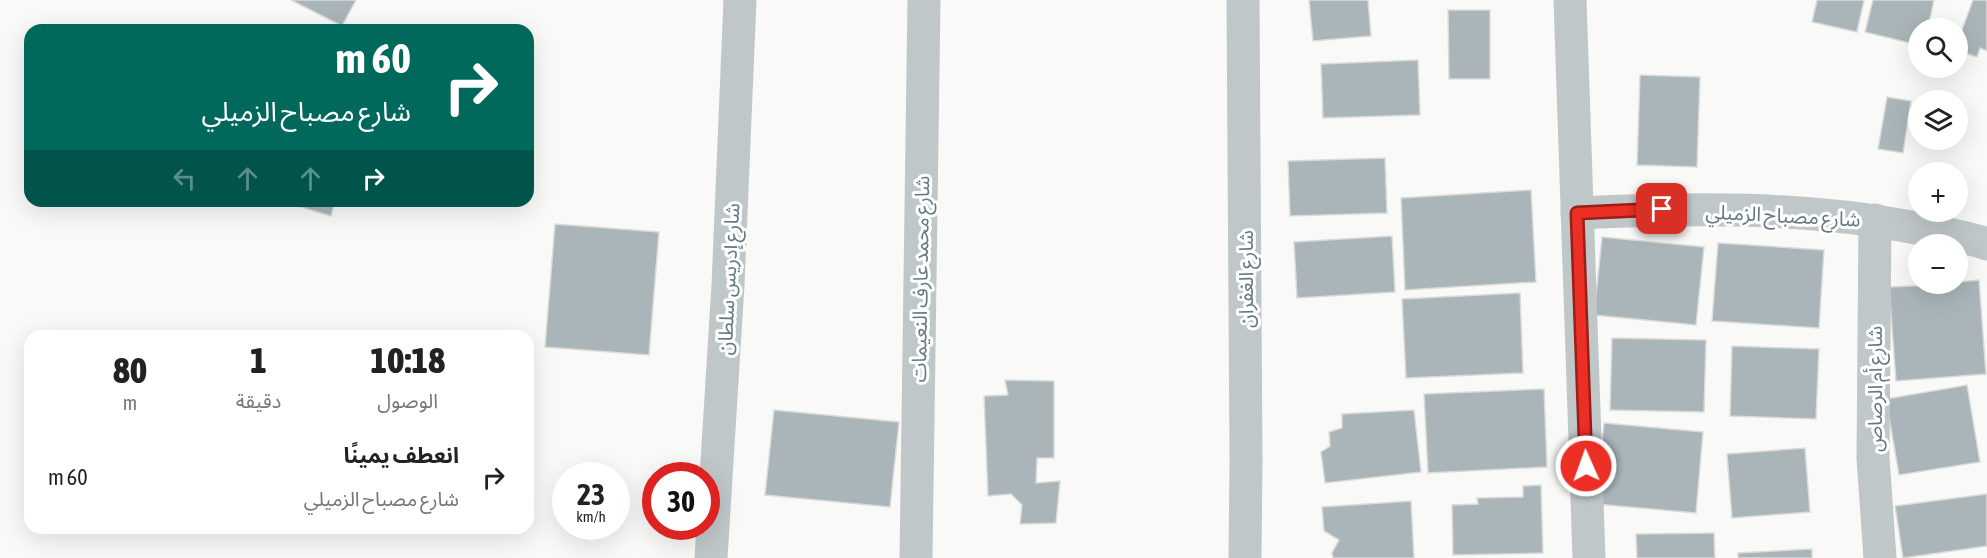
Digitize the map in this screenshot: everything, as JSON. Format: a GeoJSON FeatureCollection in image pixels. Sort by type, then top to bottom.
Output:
{"type":"FeatureCollection","features":[{"type":"Feature","properties":{"kind":"street","name":"شارع إدريس سلطان"},"geometry":{"type":"LineString","coordinates":[[711,558],[728,285],[740,0]]}},
{"type":"Feature","properties":{"kind":"street","name":"شارع محمد عارف النعيمات"},"geometry":{"type":"LineString","coordinates":[[916,558],[924,0]]}},
{"type":"Feature","properties":{"kind":"street","name":"شارع الغفران"},"geometry":{"type":"LineString","coordinates":[[1243,0],[1245,558]]}},
{"type":"Feature","properties":{"kind":"street"},"geometry":{"type":"LineString","coordinates":[[1570,0],[1589,558]]}},
{"type":"Feature","properties":{"kind":"street","name":"شارع مصباح الزميلي"},"geometry":{"type":"LineString","coordinates":[[1577,213],[1662,209],[1772,210],[1875,220],[1971,238],[1987,244]]}},
{"type":"Feature","properties":{"kind":"street","name":"شارع أم الرصاص"},"geometry":{"type":"LineString","coordinates":[[1875,220],[1874,458],[1880,558]]}},
{"type":"Feature","properties":{"kind":"building"},"geometry":{"type":"Polygon","coordinates":[[[291,0],[356,0],[343,24],[338,24],[291,0]]]}},
{"type":"Feature","properties":{"kind":"building"},"geometry":{"type":"Polygon","coordinates":[[[1309,0],[1368,0],[1371,36],[1313,41],[1309,0]]]}},
{"type":"Feature","properties":{"kind":"building"},"geometry":{"type":"Polygon","coordinates":[[[1817,0],[1864,0],[1857,32],[1812,22],[1817,0]]]}},
{"type":"Feature","properties":{"kind":"building"},"geometry":{"type":"Polygon","coordinates":[[[1873,0],[1934,0],[1930,18],[1908,18],[1908,43],[1865,32],[1873,0]]]}},
{"type":"Feature","properties":{"kind":"building"},"geometry":{"type":"Polygon","coordinates":[[[1973,0],[1987,0],[1987,51],[1980,48],[1977,57],[1968,54],[1966,18],[1973,0]]]}},
{"type":"Feature","properties":{"kind":"building"},"geometry":{"type":"Polygon","coordinates":[[[1448,10],[1490,10],[1490,79],[1449,79],[1448,10]]]}},
{"type":"Feature","properties":{"kind":"building"},"geometry":{"type":"Polygon","coordinates":[[[1418,60],[1420,115],[1323,118],[1321,64],[1418,60]]]}},
{"type":"Feature","properties":{"kind":"building"},"geometry":{"type":"Polygon","coordinates":[[[1640,75],[1700,77],[1697,167],[1637,165],[1640,75]]]}},
{"type":"Feature","properties":{"kind":"building"},"geometry":{"type":"Polygon","coordinates":[[[1887,97],[1908,100],[1908,120],[1903,153],[1878,149],[1887,97]]]}},
{"type":"Feature","properties":{"kind":"building"},"geometry":{"type":"Polygon","coordinates":[[[1385,158],[1387,213],[1290,216],[1288,161],[1385,158]]]}},
{"type":"Feature","properties":{"kind":"building"},"geometry":{"type":"Polygon","coordinates":[[[1531,190],[1536,282],[1405,290],[1401,198],[1531,190]]]}},
{"type":"Feature","properties":{"kind":"building"},"geometry":{"type":"Polygon","coordinates":[[[301,207],[333,207],[331,216],[301,207]]]}},
{"type":"Feature","properties":{"kind":"building"},"geometry":{"type":"Polygon","coordinates":[[[555,224],[659,232],[649,355],[545,347],[555,224]]]}},
{"type":"Feature","properties":{"kind":"building"},"geometry":{"type":"Polygon","coordinates":[[[1392,236],[1395,292],[1297,298],[1294,242],[1392,236]]]}},
{"type":"Feature","properties":{"kind":"building"},"geometry":{"type":"Polygon","coordinates":[[[1602,237],[1704,247],[1696,325],[1594,315],[1602,237]]]}},
{"type":"Feature","properties":{"kind":"building"},"geometry":{"type":"Polygon","coordinates":[[[1718,243],[1824,250],[1819,328],[1712,321],[1718,243]]]}},
{"type":"Feature","properties":{"kind":"building"},"geometry":{"type":"Polygon","coordinates":[[[1979,280],[1986,374],[1896,381],[1889,287],[1908,286],[1908,294],[1968,294],[1968,281],[1979,280]]]}},
{"type":"Feature","properties":{"kind":"building"},"geometry":{"type":"Polygon","coordinates":[[[1520,293],[1523,373],[1406,378],[1402,299],[1520,293]]]}},
{"type":"Feature","properties":{"kind":"building"},"geometry":{"type":"Polygon","coordinates":[[[1612,338],[1706,340],[1704,412],[1610,410],[1612,338]]]}},
{"type":"Feature","properties":{"kind":"building"},"geometry":{"type":"Polygon","coordinates":[[[1732,346],[1819,349],[1816,419],[1730,416],[1732,346]]]}},
{"type":"Feature","properties":{"kind":"building"},"geometry":{"type":"Polygon","coordinates":[[[1005,380],[1054,381],[1054,458],[1037,458],[1036,483],[1060,481],[1056,523],[1020,524],[1022,505],[1011,494],[988,496],[984,396],[1008,395],[1005,380]]]}},
{"type":"Feature","properties":{"kind":"building"},"geometry":{"type":"Polygon","coordinates":[[[1967,385],[1980,462],[1899,475],[1886,399],[1967,385]]]}},
{"type":"Feature","properties":{"kind":"building"},"geometry":{"type":"Polygon","coordinates":[[[1544,389],[1547,467],[1428,473],[1424,394],[1544,389]]]}},
{"type":"Feature","properties":{"kind":"building"},"geometry":{"type":"Polygon","coordinates":[[[774,410],[899,422],[890,507],[765,495],[774,410]]]}},
{"type":"Feature","properties":{"kind":"building"},"geometry":{"type":"Polygon","coordinates":[[[1414,410],[1421,472],[1325,483],[1321,452],[1330,446],[1329,432],[1342,428],[1342,414],[1414,410]]]}},
{"type":"Feature","properties":{"kind":"building"},"geometry":{"type":"Polygon","coordinates":[[[1604,423],[1703,432],[1696,513],[1596,504],[1604,423]]]}},
{"type":"Feature","properties":{"kind":"building"},"geometry":{"type":"Polygon","coordinates":[[[1805,448],[1810,512],[1732,518],[1727,454],[1805,448]]]}},
{"type":"Feature","properties":{"kind":"building"},"geometry":{"type":"Polygon","coordinates":[[[1541,485],[1543,553],[1453,555],[1452,505],[1478,504],[1477,498],[1523,497],[1523,486],[1541,485]]]}},
{"type":"Feature","properties":{"kind":"building"},"geometry":{"type":"Polygon","coordinates":[[[1987,494],[1987,546],[1903,558],[1895,506],[1987,494]]]}},
{"type":"Feature","properties":{"kind":"building"},"geometry":{"type":"Polygon","coordinates":[[[1411,501],[1414,558],[1333,558],[1332,553],[1339,540],[1324,531],[1322,507],[1411,501]]]}},
{"type":"Feature","properties":{"kind":"building"},"geometry":{"type":"Polygon","coordinates":[[[1714,533],[1715,558],[1637,558],[1636,534],[1714,533]]]}},
{"type":"Feature","properties":{"kind":"building"},"geometry":{"type":"Polygon","coordinates":[[[1812,549],[1812,558],[1738,558],[1738,553],[1812,549]]]}},
{"type":"Feature","properties":{"kind":"route"},"geometry":{"type":"LineString","coordinates":[[1586,466],[1577,213],[1662,209]]}}]}
